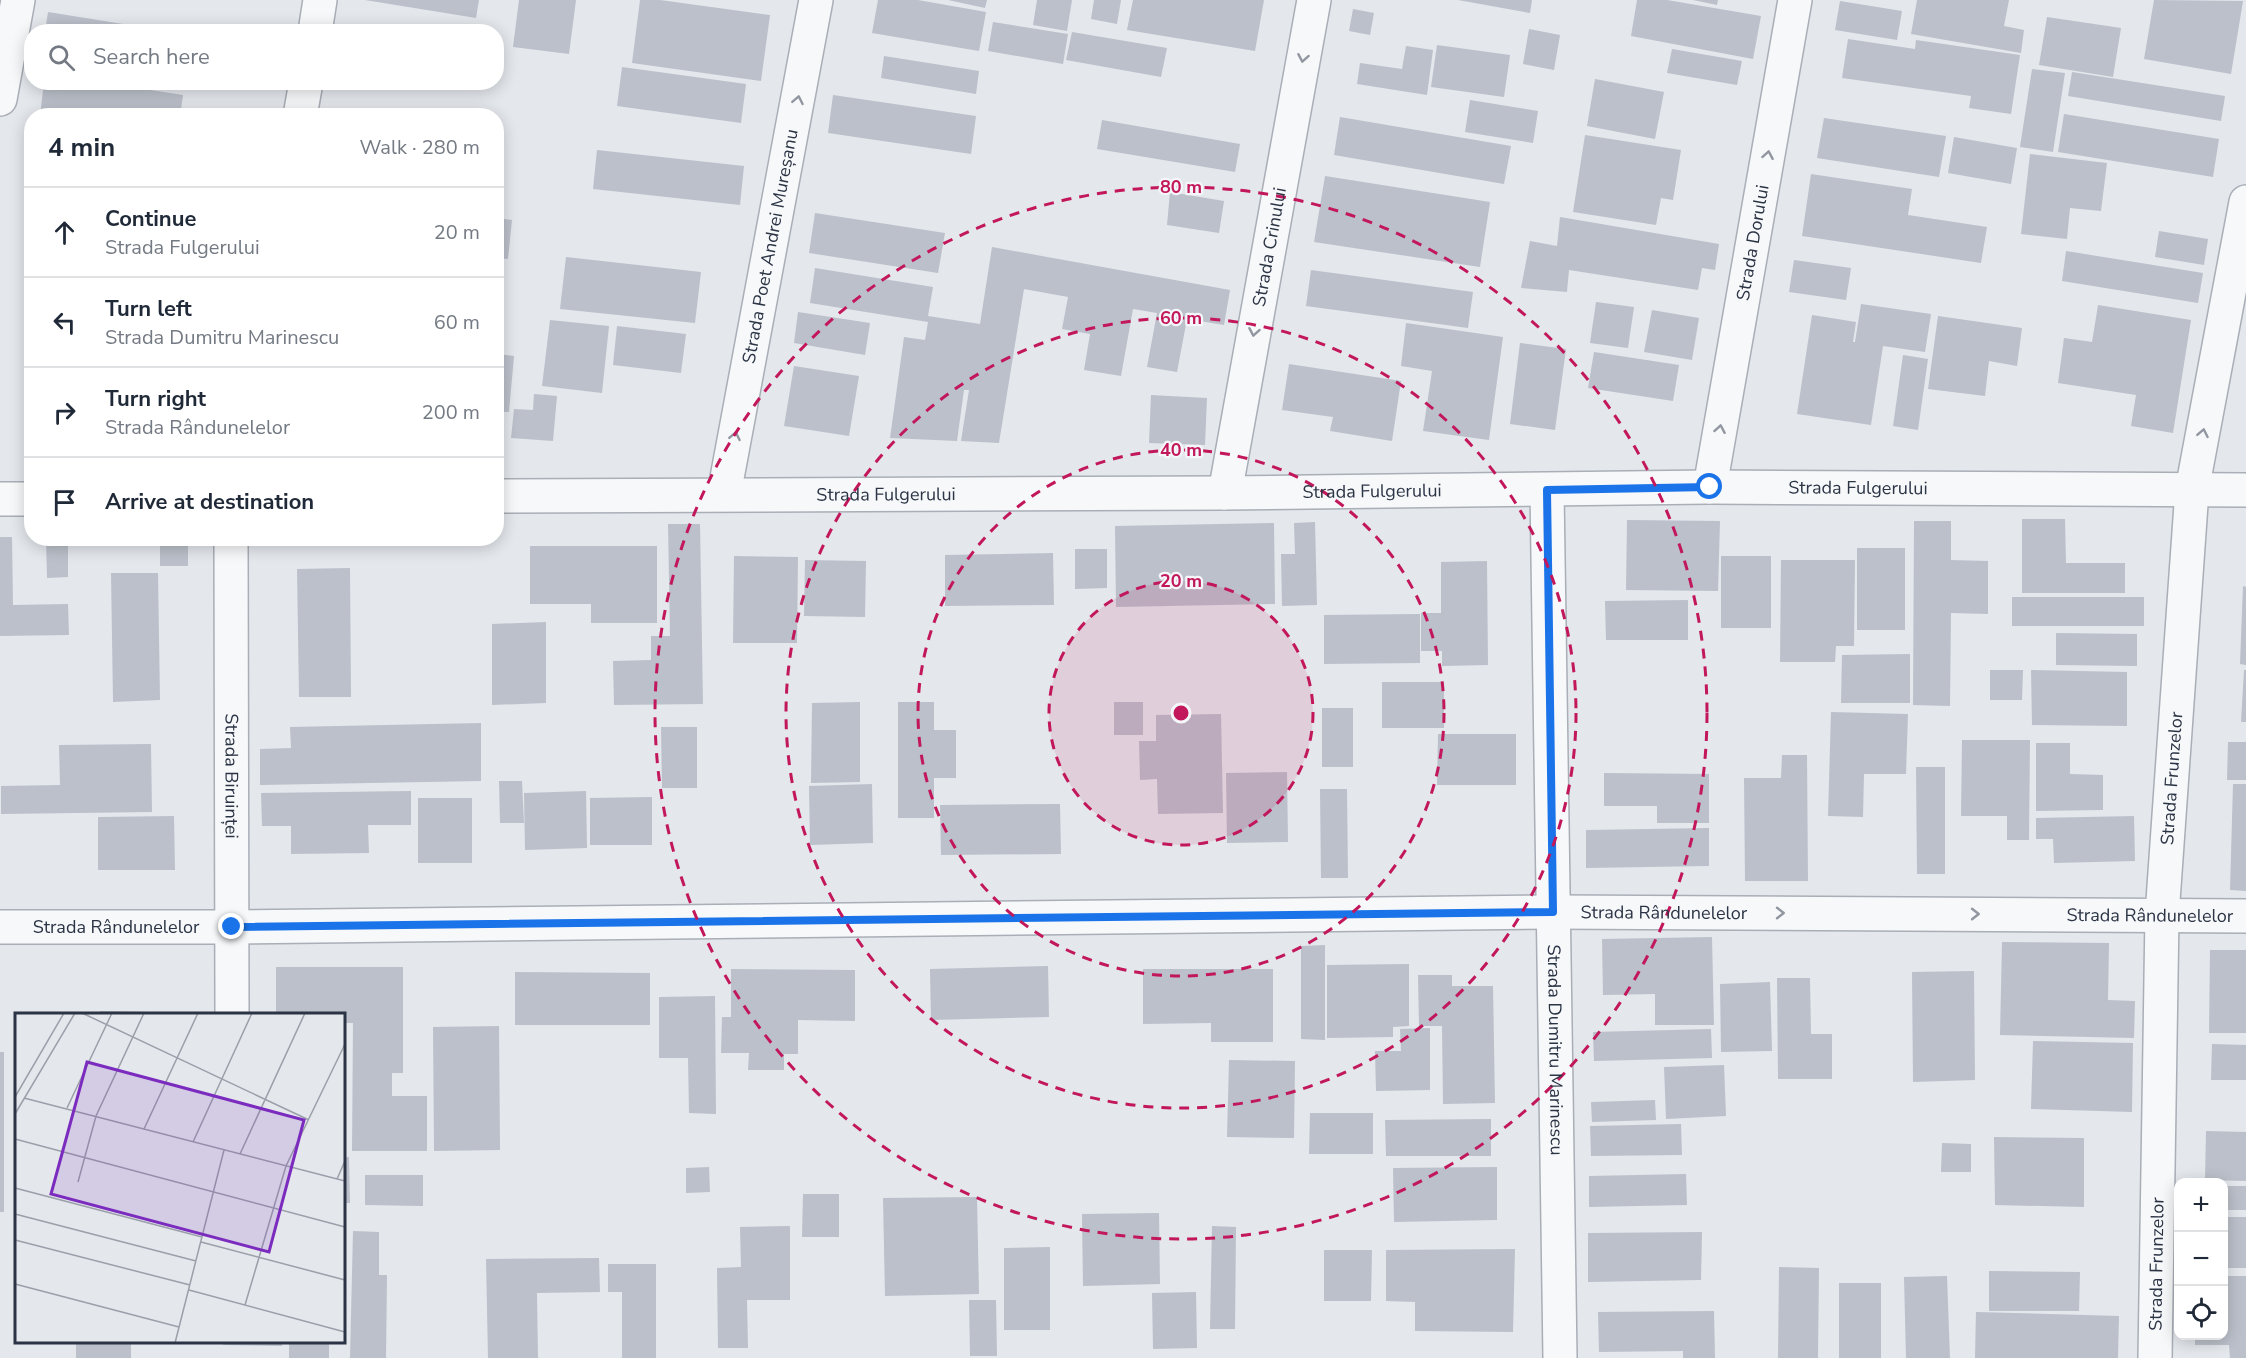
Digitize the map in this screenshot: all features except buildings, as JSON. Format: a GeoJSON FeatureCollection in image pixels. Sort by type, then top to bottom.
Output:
{"type":"FeatureCollection","features":[{"type":"Feature","properties":{"kind":"street"},"geometry":{"type":"LineString","coordinates":[[0,99],[18,0]]}},
{"type":"Feature","properties":{"kind":"street"},"geometry":{"type":"LineString","coordinates":[[316,24],[320,0]]}},
{"type":"Feature","properties":{"kind":"street","name":"Strada Poet Andrei Mureșanu"},"geometry":{"type":"LineString","coordinates":[[724,494],[816,0]]}},
{"type":"Feature","properties":{"kind":"street","name":"Strada Crinului"},"geometry":{"type":"LineString","coordinates":[[1225,493],[1314,0]]}},
{"type":"Feature","properties":{"kind":"street","name":"Strada Dorului"},"geometry":{"type":"LineString","coordinates":[[1710,487],[1795,0]]}},
{"type":"Feature","properties":{"kind":"street"},"geometry":{"type":"LineString","coordinates":[[301,108],[305,90]]}},
{"type":"Feature","properties":{"kind":"street","name":"Strada Frunzelor"},"geometry":{"type":"LineString","coordinates":[[2154,1358],[2162,915],[2192,490],[2246,202]]}},
{"type":"Feature","properties":{"kind":"street","name":"Strada Fulgerului"},"geometry":{"type":"LineString","coordinates":[[504,496],[1225,493],[1710,487],[2246,490]]}},
{"type":"Feature","properties":{"kind":"street","name":"Strada Dumitru Marinescu"},"geometry":{"type":"LineString","coordinates":[[1547,490],[1560,1358]]}},
{"type":"Feature","properties":{"kind":"street"},"geometry":{"type":"LineString","coordinates":[[0,499],[24,499]]}},
{"type":"Feature","properties":{"kind":"street","name":"Strada Biruinței"},"geometry":{"type":"LineString","coordinates":[[231,546],[232,1013]]}},
{"type":"Feature","properties":{"kind":"street","name":"Strada Rândunelelor"},"geometry":{"type":"LineString","coordinates":[[0,927],[232,927],[1553,912],[2246,916]]}},
{"type":"Feature","properties":{"kind":"route"},"geometry":{"type":"LineString","coordinates":[[232,927],[1553,912],[1547,490],[1710,487]]}}]}
